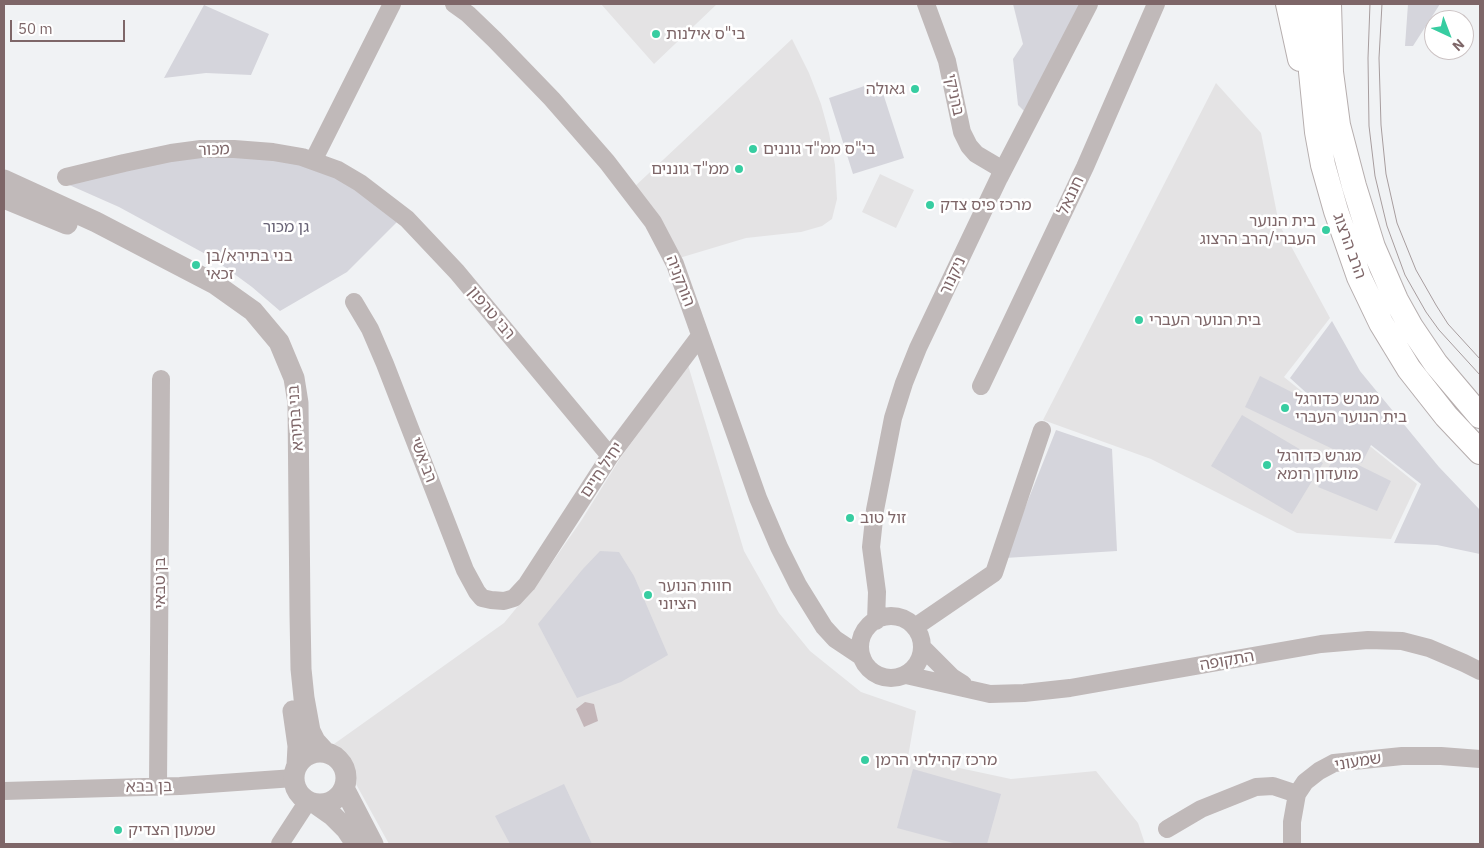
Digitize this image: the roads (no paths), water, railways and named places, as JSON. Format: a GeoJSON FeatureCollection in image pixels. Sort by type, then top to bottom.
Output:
{"type":"FeatureCollection","features":[{"type":"Feature","properties":{"kind":"main road"},"geometry":{"type":"LineString","coordinates":[[1288,4],[1296,44],[1313,104]]}},
{"type":"Feature","properties":{"kind":"main road","name":"הרב הרצוג"},"geometry":{"type":"LineString","coordinates":[[1309,4],[1313,104],[1323,165],[1346,242],[1368,298],[1409,369],[1446,416],[1480,452]]}},
{"type":"Feature","properties":{"kind":"main road","name":"הרב הרצוג"},"geometry":{"type":"LineString","coordinates":[[1329,4],[1331,72],[1338,125],[1354,186],[1374,247],[1396,300],[1411,327],[1436,364],[1480,416]]}},
{"type":"Feature","properties":{"kind":"main road"},"geometry":{"type":"LineString","coordinates":[[1329,35],[1334,4]]}},
{"type":"Feature","properties":{"kind":"street"},"geometry":{"type":"LineString","coordinates":[[313,161],[392,4]]}},
{"type":"Feature","properties":{"kind":"street","name":"הורקניה"},"geometry":{"type":"LineString","coordinates":[[454,4],[479,24],[546,92],[607,162],[653,222],[675,264],[758,498],[778,547],[815,614],[835,639],[862,657]]}},
{"type":"Feature","properties":{"kind":"street","name":"ברניקי"},"geometry":{"type":"LineString","coordinates":[[926,4],[947,61],[962,132],[969,146],[976,154],[1003,170]]}},
{"type":"Feature","properties":{"kind":"street","name":"ניקנור"},"geometry":{"type":"LineString","coordinates":[[870,627],[877,592],[871,547],[875,510],[894,418],[904,383],[918,348],[1003,170],[1089,4]]}},
{"type":"Feature","properties":{"kind":"street","name":"חננאל"},"geometry":{"type":"LineString","coordinates":[[981,386],[1085,167],[1156,4]]}},
{"type":"Feature","properties":{"kind":"street","name":"מכור"},"geometry":{"type":"LineString","coordinates":[[66,177],[124,162],[171,153],[234,149],[273,152],[302,157],[338,170],[360,182]]}},
{"type":"Feature","properties":{"kind":"street","name":"בני בתירא"},"geometry":{"type":"LineString","coordinates":[[4,180],[121,234],[215,284],[252,311],[278,342],[294,378],[298,403],[301,669],[304,698],[310,731],[315,741],[326,753]]}},
{"type":"Feature","properties":{"kind":"street","name":"רבי טרפון"},"geometry":{"type":"LineString","coordinates":[[360,182],[407,219],[458,272],[610,456]]}},
{"type":"Feature","properties":{"kind":"street","name":"בני בתירא"},"geometry":{"type":"LineString","coordinates":[[6,200],[96,236],[205,292],[251,328],[267,346],[276,362],[286,390],[286,617],[289,676],[298,746],[296,772]]}},
{"type":"Feature","properties":{"kind":"street","name":"רב אשי"},"geometry":{"type":"LineString","coordinates":[[354,302],[370,329],[385,364],[465,570],[482,598],[504,601]]}},
{"type":"Feature","properties":{"kind":"street","name":"יחיל חיים"},"geometry":{"type":"LineString","coordinates":[[504,601],[514,598],[526,584],[610,456],[700,336]]}},
{"type":"Feature","properties":{"kind":"street","name":"בן טבאי"},"geometry":{"type":"LineString","coordinates":[[158,786],[161,379]]}},
{"type":"Feature","properties":{"kind":"street"},"geometry":{"type":"LineString","coordinates":[[909,623],[994,573],[1042,430]]}},
{"type":"Feature","properties":{"kind":"street","name":"ניקנור"},"geometry":{"type":"LineString","coordinates":[[874,566],[891,603],[909,623]]}},
{"type":"Feature","properties":{"kind":"street","name":"הורקניה"},"geometry":{"type":"LineString","coordinates":[[815,614],[840,632],[852,635],[870,627]]}},
{"type":"Feature","properties":{"kind":"street"},"geometry":{"type":"LineString","coordinates":[[885,617],[894,617],[909,623],[920,636],[922,647],[918,663],[906,675],[888,678],[872,672],[862,657],[861,641],[870,627],[885,617]]}},
{"type":"Feature","properties":{"kind":"street","name":"התקופה"},"geometry":{"type":"LineString","coordinates":[[906,675],[990,694],[1070,688],[1320,644],[1368,640],[1402,642],[1429,648],[1480,671]]}},
{"type":"Feature","properties":{"kind":"street","name":"התקופה"},"geometry":{"type":"LineString","coordinates":[[922,647],[952,677],[970,689]]}},
{"type":"Feature","properties":{"kind":"street"},"geometry":{"type":"LineString","coordinates":[[312,803],[325,804],[333,801],[340,795],[346,781],[344,768],[334,756],[326,753],[317,752],[308,755],[296,772],[297,791],[312,803],[333,816],[346,829],[356,844]]}},
{"type":"Feature","properties":{"kind":"street","name":"שמעוני"},"geometry":{"type":"LineString","coordinates":[[1297,794],[1305,782],[1319,771],[1334,763],[1402,756],[1442,756],[1480,759]]}},
{"type":"Feature","properties":{"kind":"street","name":"בן בבא"},"geometry":{"type":"LineString","coordinates":[[4,791],[158,786],[296,772]]}},
{"type":"Feature","properties":{"kind":"street"},"geometry":{"type":"LineString","coordinates":[[1167,829],[1201,810],[1256,787],[1272,786],[1297,794],[1292,822],[1292,844]]}},
{"type":"Feature","properties":{"kind":"street"},"geometry":{"type":"LineString","coordinates":[[344,788],[373,844]]}},
{"type":"Feature","properties":{"kind":"street"},"geometry":{"type":"LineString","coordinates":[[280,844],[312,803]]}},
{"type":"Feature","properties":{"kind":"tram line"},"geometry":{"type":"LineString","coordinates":[[1370,4],[1368,58],[1369,126],[1375,176],[1387,226],[1405,275],[1426,312],[1439,330],[1480,375]]}},
{"type":"Feature","properties":{"kind":"tram line"},"geometry":{"type":"LineString","coordinates":[[1382,4],[1379,58],[1381,125],[1386,174],[1397,223],[1416,270],[1436,305],[1448,324],[1480,359]]}},
{"type":"Feature","properties":{"kind":"place","name":"בי\"ס אילנות"},"geometry":{"type":"Point","coordinates":[656,34]}},
{"type":"Feature","properties":{"kind":"place","name":"גאולה"},"geometry":{"type":"Point","coordinates":[915,89]}},
{"type":"Feature","properties":{"kind":"place","name":"בי\"ס ממ\"ד גוננים"},"geometry":{"type":"Point","coordinates":[753,149]}},
{"type":"Feature","properties":{"kind":"place","name":"ממ\"ד גוננים"},"geometry":{"type":"Point","coordinates":[739,169]}},
{"type":"Feature","properties":{"kind":"place","name":"מרכז פיס צדק"},"geometry":{"type":"Point","coordinates":[930,205]}},
{"type":"Feature","properties":{"kind":"place","name":"בית הנוער העברי/הרב הרצוג"},"geometry":{"type":"Point","coordinates":[1326,230]}},
{"type":"Feature","properties":{"kind":"place","name":"בני בתירא/בן זכאי"},"geometry":{"type":"Point","coordinates":[196,265]}},
{"type":"Feature","properties":{"kind":"place","name":"בית הנוער העברי"},"geometry":{"type":"Point","coordinates":[1139,320]}},
{"type":"Feature","properties":{"kind":"place","name":"מגרש כדורגל בית הנוער העברי"},"geometry":{"type":"Point","coordinates":[1285,408]}},
{"type":"Feature","properties":{"kind":"place","name":"מגרש כדורגל מועדון רומא"},"geometry":{"type":"Point","coordinates":[1267,465]}},
{"type":"Feature","properties":{"kind":"place","name":"זול טוב"},"geometry":{"type":"Point","coordinates":[850,518]}},
{"type":"Feature","properties":{"kind":"place","name":"חוות הנוער הציוני"},"geometry":{"type":"Point","coordinates":[648,595]}},
{"type":"Feature","properties":{"kind":"place","name":"מרכז קהילתי הרמן"},"geometry":{"type":"Point","coordinates":[865,760]}},
{"type":"Feature","properties":{"kind":"place","name":"שמעון הצדיק"},"geometry":{"type":"Point","coordinates":[118,830]}},
{"type":"Feature","properties":{"kind":"park label","name":"גן מכור"},"geometry":{"type":"Point","coordinates":[286,227]}}]}
